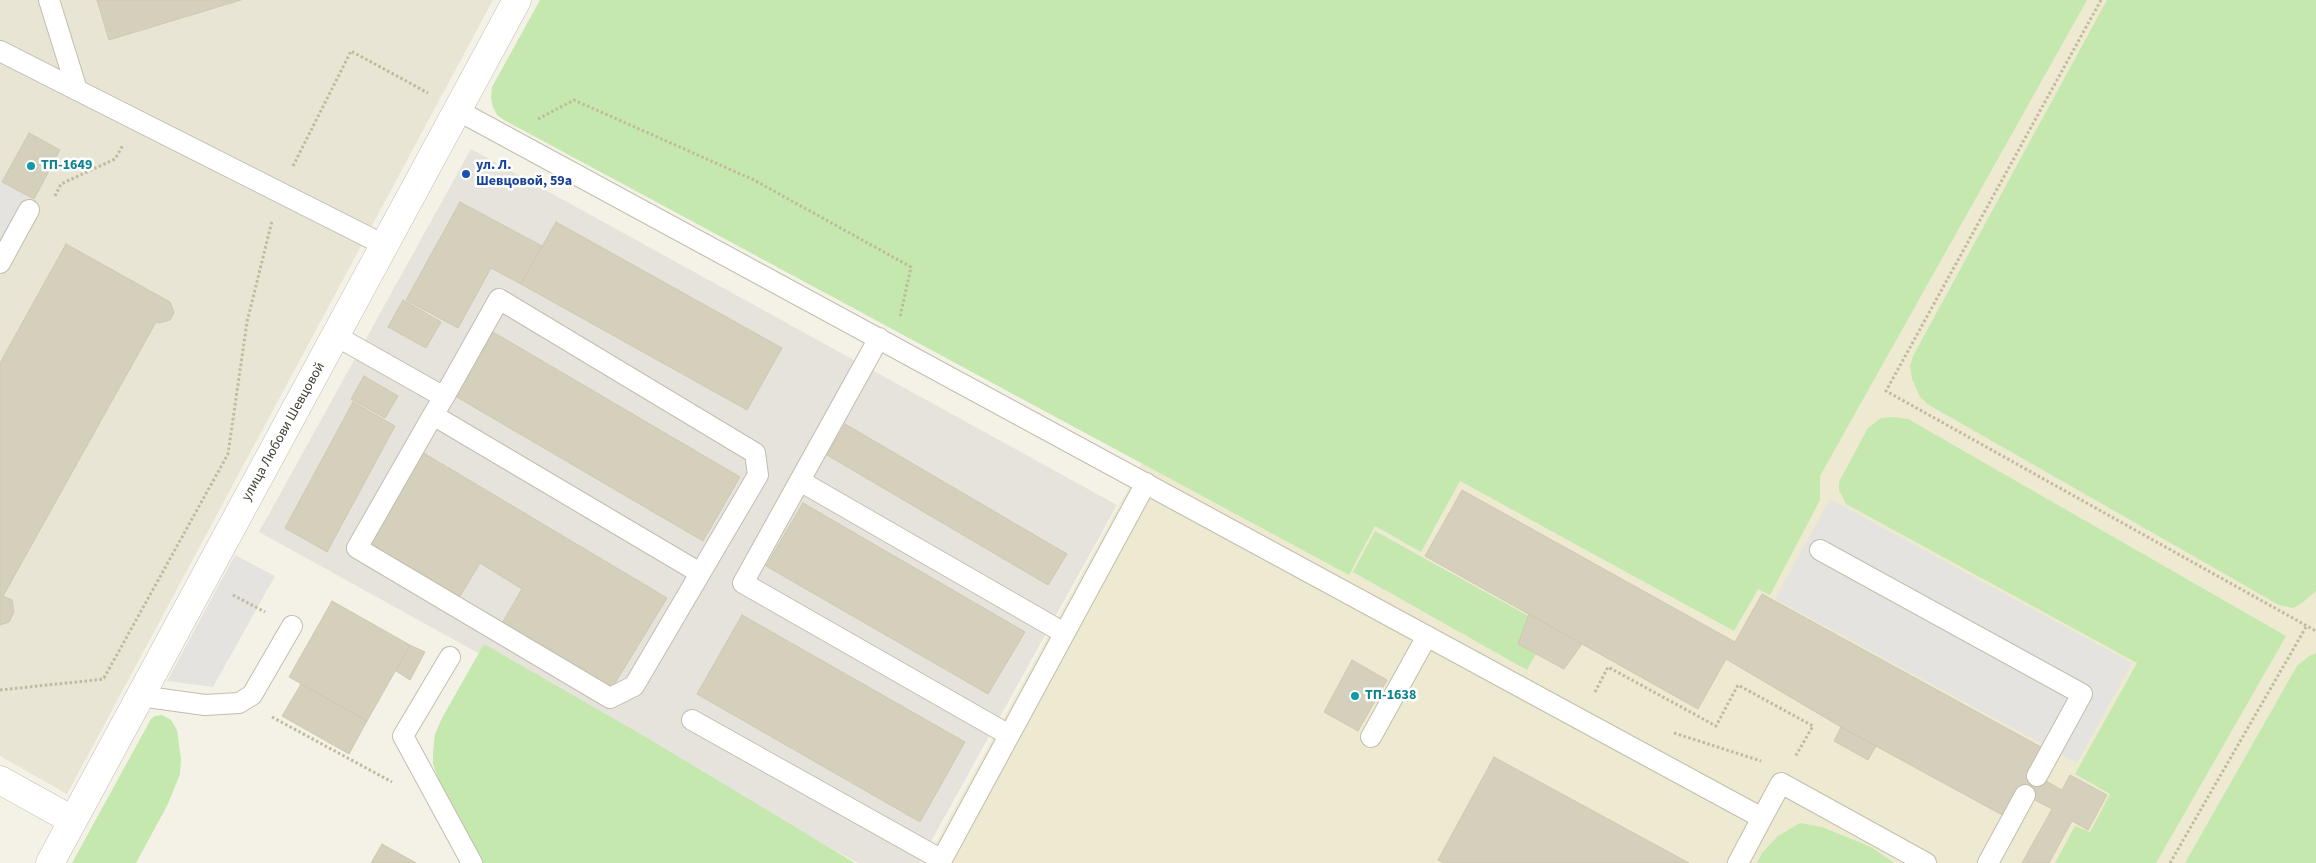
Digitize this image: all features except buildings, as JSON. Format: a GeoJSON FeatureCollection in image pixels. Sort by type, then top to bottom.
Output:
{"type":"FeatureCollection","features":[{"type":"Feature","properties":{"kind":"street","name":"улица Любови Шевцовой"},"geometry":{"type":"LineString","coordinates":[[50,863],[517,0]]}},
{"type":"Feature","properties":{"kind":"street"},"geometry":{"type":"LineString","coordinates":[[0,780],[72,820]]}},
{"type":"Feature","properties":{"kind":"lane"},"geometry":{"type":"LineString","coordinates":[[49,0],[77,90]]}},
{"type":"Feature","properties":{"kind":"lane"},"geometry":{"type":"LineString","coordinates":[[0,51],[384,245]]}},
{"type":"Feature","properties":{"kind":"lane"},"geometry":{"type":"LineString","coordinates":[[457,110],[1762,818]]}},
{"type":"Feature","properties":{"kind":"lane"},"geometry":{"type":"LineString","coordinates":[[0,263],[30,210]]}},
{"type":"Feature","properties":{"kind":"lane"},"geometry":{"type":"LineString","coordinates":[[499,299],[755,453],[758,475],[634,686],[610,698],[357,548],[444,397],[499,299]]}},
{"type":"Feature","properties":{"kind":"lane"},"geometry":{"type":"LineString","coordinates":[[336,336],[444,397]]}},
{"type":"Feature","properties":{"kind":"lane"},"geometry":{"type":"LineString","coordinates":[[887,343],[800,481],[743,583],[1008,735]]}},
{"type":"Feature","properties":{"kind":"lane"},"geometry":{"type":"LineString","coordinates":[[433,416],[700,573]]}},
{"type":"Feature","properties":{"kind":"lane"},"geometry":{"type":"LineString","coordinates":[[800,481],[1064,633]]}},
{"type":"Feature","properties":{"kind":"lane"},"geometry":{"type":"LineString","coordinates":[[692,720],[941,862],[1146,483]]}},
{"type":"Feature","properties":{"kind":"lane"},"geometry":{"type":"LineString","coordinates":[[1820,550],[2082,694],[2037,776]]}},
{"type":"Feature","properties":{"kind":"lane"},"geometry":{"type":"LineString","coordinates":[[140,696],[205,705],[239,702],[252,695],[292,626]]}},
{"type":"Feature","properties":{"kind":"lane"},"geometry":{"type":"LineString","coordinates":[[1371,737],[1426,636]]}},
{"type":"Feature","properties":{"kind":"lane"},"geometry":{"type":"LineString","coordinates":[[450,657],[403,736],[472,863]]}},
{"type":"Feature","properties":{"kind":"lane"},"geometry":{"type":"LineString","coordinates":[[1738,863],[1781,783],[1926,863]]}},
{"type":"Feature","properties":{"kind":"lane"},"geometry":{"type":"LineString","coordinates":[[1988,863],[2025,795]]}},
{"type":"Feature","properties":{"kind":"path"},"geometry":{"type":"LineString","coordinates":[[2100,0],[1886,392],[2316,631]]}},
{"type":"Feature","properties":{"kind":"path"},"geometry":{"type":"LineString","coordinates":[[0,690],[104,678],[228,454],[247,322],[279,192],[352,51],[457,110]]}},
{"type":"Feature","properties":{"kind":"path"},"geometry":{"type":"LineString","coordinates":[[506,136],[574,100],[754,180],[911,267],[887,343]]}},
{"type":"Feature","properties":{"kind":"path"},"geometry":{"type":"LineString","coordinates":[[52,201],[61,184],[115,159],[137,120]]}},
{"type":"Feature","properties":{"kind":"path"},"geometry":{"type":"LineString","coordinates":[[2170,863],[2306,627]]}},
{"type":"Feature","properties":{"kind":"path"},"geometry":{"type":"LineString","coordinates":[[1580,719],[1608,667],[1716,726],[1738,685],[1812,726],[1781,783]]}},
{"type":"Feature","properties":{"kind":"path"},"geometry":{"type":"LineString","coordinates":[[265,713],[394,784]]}},
{"type":"Feature","properties":{"kind":"shaded area"},"geometry":{"type":"Polygon","coordinates":[[[0,0],[493,0],[67,794],[0,756],[0,0]]]}},
{"type":"Feature","properties":{"kind":"shaded area"},"geometry":{"type":"Polygon","coordinates":[[[1374,0],[2316,0],[2316,863],[925,863],[1161,428],[1374,0]]]}},
{"type":"Feature","properties":{"kind":"shaded area"},"geometry":{"type":"Polygon","coordinates":[[[471,149],[1117,505],[919,863],[858,863],[259,532],[471,149]]]}},
{"type":"Feature","properties":{"kind":"shaded area"},"geometry":{"type":"Polygon","coordinates":[[[0,181],[28,196],[0,249],[0,181]]]}},
{"type":"Feature","properties":{"kind":"shaded area"},"geometry":{"type":"Polygon","coordinates":[[[1830,499],[2132,663],[2077,763],[1775,599],[1830,499]]]}},
{"type":"Feature","properties":{"kind":"shaded area"},"geometry":{"type":"Polygon","coordinates":[[[235,555],[275,576],[213,687],[167,681],[235,555]]]}},
{"type":"Feature","properties":{"kind":"green space"},"geometry":{"type":"Polygon","coordinates":[[[540,0],[2087,0],[1820,476],[1820,500],[1770,595],[1758,589],[1734,631],[1460,481],[1421,552],[1375,526],[1349,575],[504,120],[497,115],[493,107],[491,98],[492,87],[540,0]]]}},
{"type":"Feature","properties":{"kind":"green space"},"geometry":{"type":"Polygon","coordinates":[[[2107,0],[2316,0],[2316,591],[2293,608],[2279,605],[1929,405],[1920,397],[1912,379],[1910,366],[1913,356],[2107,0]]]}},
{"type":"Feature","properties":{"kind":"green space"},"geometry":{"type":"Polygon","coordinates":[[[1881,418],[1908,419],[2286,636],[2156,863],[2055,863],[2075,826],[2090,832],[2110,794],[2075,774],[2137,663],[1846,504],[1839,490],[1839,482],[1868,428],[1881,418]]]}},
{"type":"Feature","properties":{"kind":"green space"},"geometry":{"type":"Polygon","coordinates":[[[1375,531],[1550,628],[1527,670],[1353,572],[1375,531]]]}},
{"type":"Feature","properties":{"kind":"green space"},"geometry":{"type":"Polygon","coordinates":[[[484,644],[649,739],[855,863],[483,863],[441,787],[433,764],[433,751],[435,734],[442,718],[484,644]]]}},
{"type":"Feature","properties":{"kind":"green space"},"geometry":{"type":"Polygon","coordinates":[[[2316,653],[2316,863],[2185,863],[2297,666],[2316,653]]]}},
{"type":"Feature","properties":{"kind":"green space"},"geometry":{"type":"Polygon","coordinates":[[[162,715],[171,720],[177,730],[181,759],[180,774],[168,804],[136,863],[72,863],[151,719],[162,715]]]}},
{"type":"Feature","properties":{"kind":"green space"},"geometry":{"type":"Polygon","coordinates":[[[1800,823],[1822,827],[1871,847],[1894,863],[1757,863],[1762,853],[1778,836],[1800,823]]]}},
{"type":"Feature","properties":{"kind":"place","name":"ТП-1649"},"geometry":{"type":"Point","coordinates":[31,166]}},
{"type":"Feature","properties":{"kind":"place","name":"ул. Л. Шевцовой, 59а"},"geometry":{"type":"Point","coordinates":[466,174]}},
{"type":"Feature","properties":{"kind":"place","name":"ТП-1638"},"geometry":{"type":"Point","coordinates":[1355,696]}}]}
